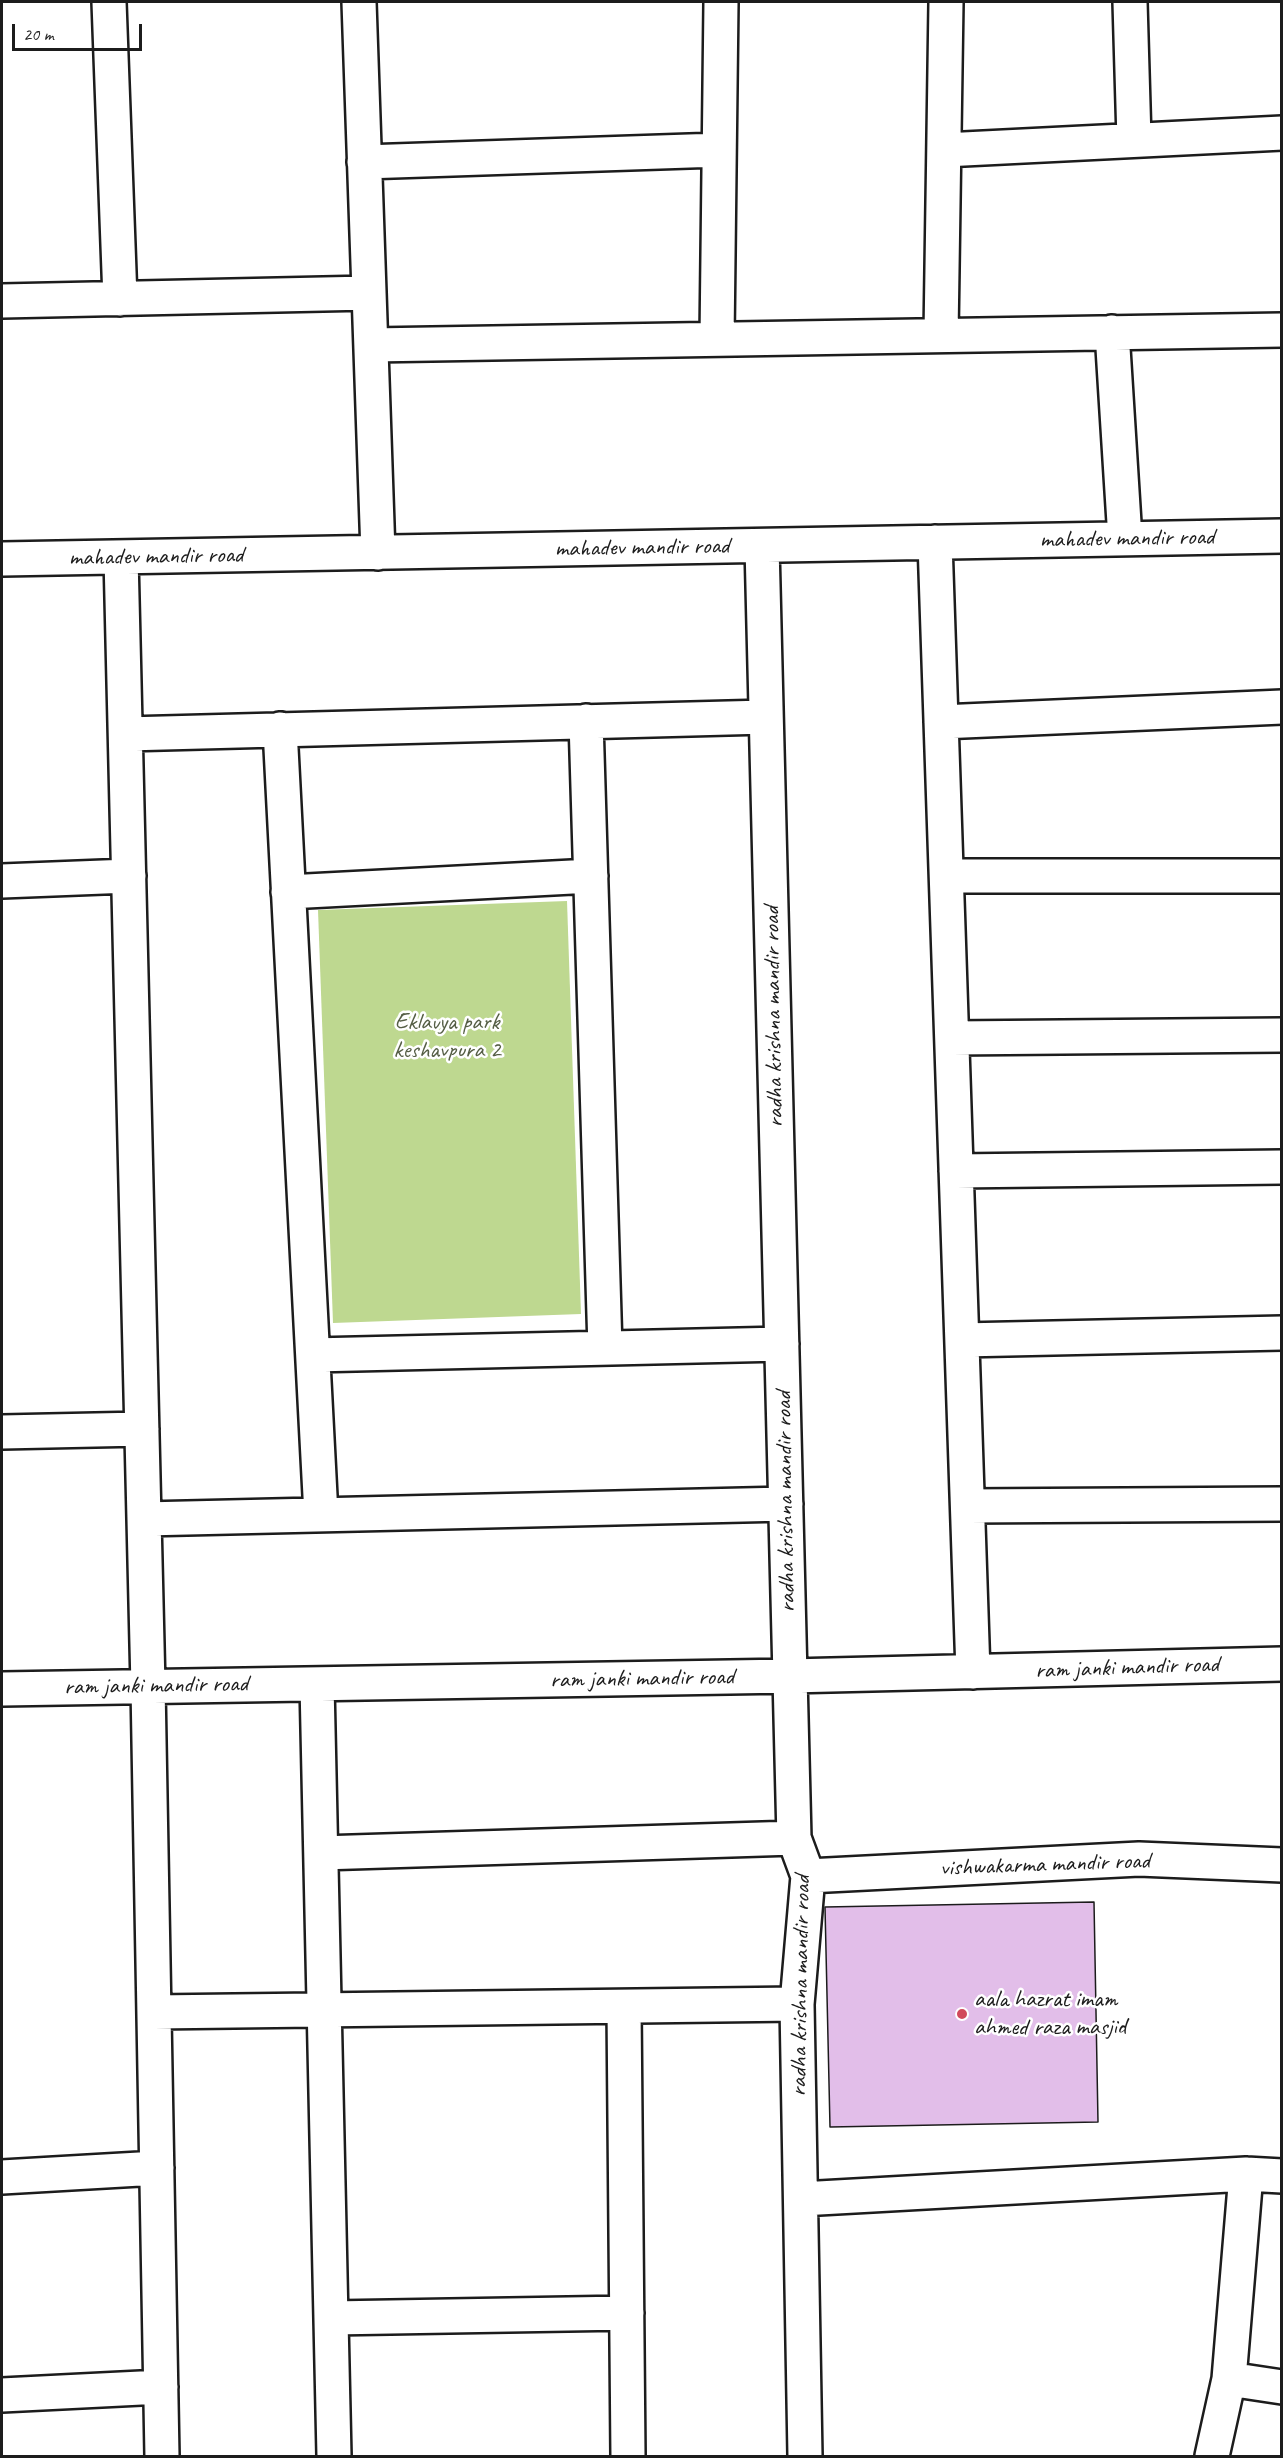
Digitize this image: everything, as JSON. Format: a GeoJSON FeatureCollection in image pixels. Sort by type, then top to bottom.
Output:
{"type":"FeatureCollection","features":[{"type":"Feature","properties":{"kind":"street"},"geometry":{"type":"LineString","coordinates":[[109,2],[120,299]]}},
{"type":"Feature","properties":{"kind":"street"},"geometry":{"type":"LineString","coordinates":[[359,2],[378,553]]}},
{"type":"Feature","properties":{"kind":"street"},"geometry":{"type":"LineString","coordinates":[[717,339],[721,2]]}},
{"type":"Feature","properties":{"kind":"street"},"geometry":{"type":"LineString","coordinates":[[941,335],[946,2]]}},
{"type":"Feature","properties":{"kind":"street"},"geometry":{"type":"LineString","coordinates":[[1130,2],[1134,140]]}},
{"type":"Feature","properties":{"kind":"street"},"geometry":{"type":"LineString","coordinates":[[944,150],[1281,133]]}},
{"type":"Feature","properties":{"kind":"street"},"geometry":{"type":"LineString","coordinates":[[364,162],[719,150]]}},
{"type":"Feature","properties":{"kind":"street"},"geometry":{"type":"LineString","coordinates":[[2,301],[369,293]]}},
{"type":"Feature","properties":{"kind":"street"},"geometry":{"type":"LineString","coordinates":[[371,345],[1281,330]]}},
{"type":"Feature","properties":{"kind":"street"},"geometry":{"type":"LineString","coordinates":[[1112,332],[1125,539]]}},
{"type":"Feature","properties":{"kind":"street","name":"mahadev mandir road"},"geometry":{"type":"LineString","coordinates":[[2,559],[1281,536]]}},
{"type":"Feature","properties":{"kind":"street"},"geometry":{"type":"LineString","coordinates":[[935,542],[973,1672]]}},
{"type":"Feature","properties":{"kind":"street","name":"radha krishna mandir road"},"geometry":{"type":"LineString","coordinates":[[762,546],[794,1838],[808,1876],[797,2004],[805,2457]]}},
{"type":"Feature","properties":{"kind":"street"},"geometry":{"type":"LineString","coordinates":[[121,557],[148,1686],[162,2457]]}},
{"type":"Feature","properties":{"kind":"street"},"geometry":{"type":"LineString","coordinates":[[941,722],[1281,707]]}},
{"type":"Feature","properties":{"kind":"street"},"geometry":{"type":"LineString","coordinates":[[126,734],[766,717]]}},
{"type":"Feature","properties":{"kind":"street"},"geometry":{"type":"LineString","coordinates":[[586,721],[605,1348]]}},
{"type":"Feature","properties":{"kind":"street"},"geometry":{"type":"LineString","coordinates":[[280,729],[321,1515]]}},
{"type":"Feature","properties":{"kind":"street"},"geometry":{"type":"LineString","coordinates":[[2,881],[129,876]]}},
{"type":"Feature","properties":{"kind":"street"},"geometry":{"type":"LineString","coordinates":[[288,892],[591,876]]}},
{"type":"Feature","properties":{"kind":"street"},"geometry":{"type":"LineString","coordinates":[[947,876],[1281,876]]}},
{"type":"Feature","properties":{"kind":"street"},"geometry":{"type":"LineString","coordinates":[[951,1038],[1281,1035]]}},
{"type":"Feature","properties":{"kind":"street"},"geometry":{"type":"LineString","coordinates":[[956,1171],[1281,1167]]}},
{"type":"Feature","properties":{"kind":"street"},"geometry":{"type":"LineString","coordinates":[[962,1340],[1281,1334]]}},
{"type":"Feature","properties":{"kind":"street"},"geometry":{"type":"LineString","coordinates":[[313,1355],[782,1344]]}},
{"type":"Feature","properties":{"kind":"street"},"geometry":{"type":"LineString","coordinates":[[2,1432],[142,1429]]}},
{"type":"Feature","properties":{"kind":"street"},"geometry":{"type":"LineString","coordinates":[[144,1519],[786,1504]]}},
{"type":"Feature","properties":{"kind":"street"},"geometry":{"type":"LineString","coordinates":[[968,1506],[1281,1504]]}},
{"type":"Feature","properties":{"kind":"street","name":"ram janki mandir road"},"geometry":{"type":"LineString","coordinates":[[2,1689],[790,1676],[1281,1664]]}},
{"type":"Feature","properties":{"kind":"street"},"geometry":{"type":"LineString","coordinates":[[317,1684],[334,2457]]}},
{"type":"Feature","properties":{"kind":"street"},"geometry":{"type":"LineString","coordinates":[[321,1853],[794,1838]]}},
{"type":"Feature","properties":{"kind":"street","name":"vishwakarma mandir road"},"geometry":{"type":"LineString","coordinates":[[808,1876],[1139,1859],[1281,1865]]}},
{"type":"Feature","properties":{"kind":"street"},"geometry":{"type":"LineString","coordinates":[[154,2012],[797,2004]]}},
{"type":"Feature","properties":{"kind":"street"},"geometry":{"type":"LineString","coordinates":[[624,2007],[628,2457]]}},
{"type":"Feature","properties":{"kind":"street"},"geometry":{"type":"LineString","coordinates":[[2,2177],[157,2168]]}},
{"type":"Feature","properties":{"kind":"street"},"geometry":{"type":"LineString","coordinates":[[1212,2457],[1229,2379],[1246,2174]]}},
{"type":"Feature","properties":{"kind":"street"},"geometry":{"type":"LineString","coordinates":[[801,2199],[1246,2174],[1281,2176]]}},
{"type":"Feature","properties":{"kind":"street"},"geometry":{"type":"LineString","coordinates":[[331,2318],[627,2313]]}},
{"type":"Feature","properties":{"kind":"street"},"geometry":{"type":"LineString","coordinates":[[1229,2379],[1281,2387]]}},
{"type":"Feature","properties":{"kind":"street"},"geometry":{"type":"LineString","coordinates":[[2,2395],[161,2387]]}},
{"type":"Feature","properties":{"kind":"green space","name":"Eklavya park keshavpura 2"},"geometry":{"type":"Polygon","coordinates":[[[567,901],[581,1314],[333,1323],[318,910],[567,901]]]}},
{"type":"Feature","properties":{"kind":"building","name":"aala hazrat imam ahmed raza masjid"},"geometry":{"type":"Polygon","coordinates":[[[1094,1902],[1098,2122],[830,2127],[825,1907],[1094,1902]]]}},
{"type":"Feature","properties":{"kind":"place","name":"aala hazrat imam ahmed raza masjid"},"geometry":{"type":"Point","coordinates":[962,2014]}}]}
